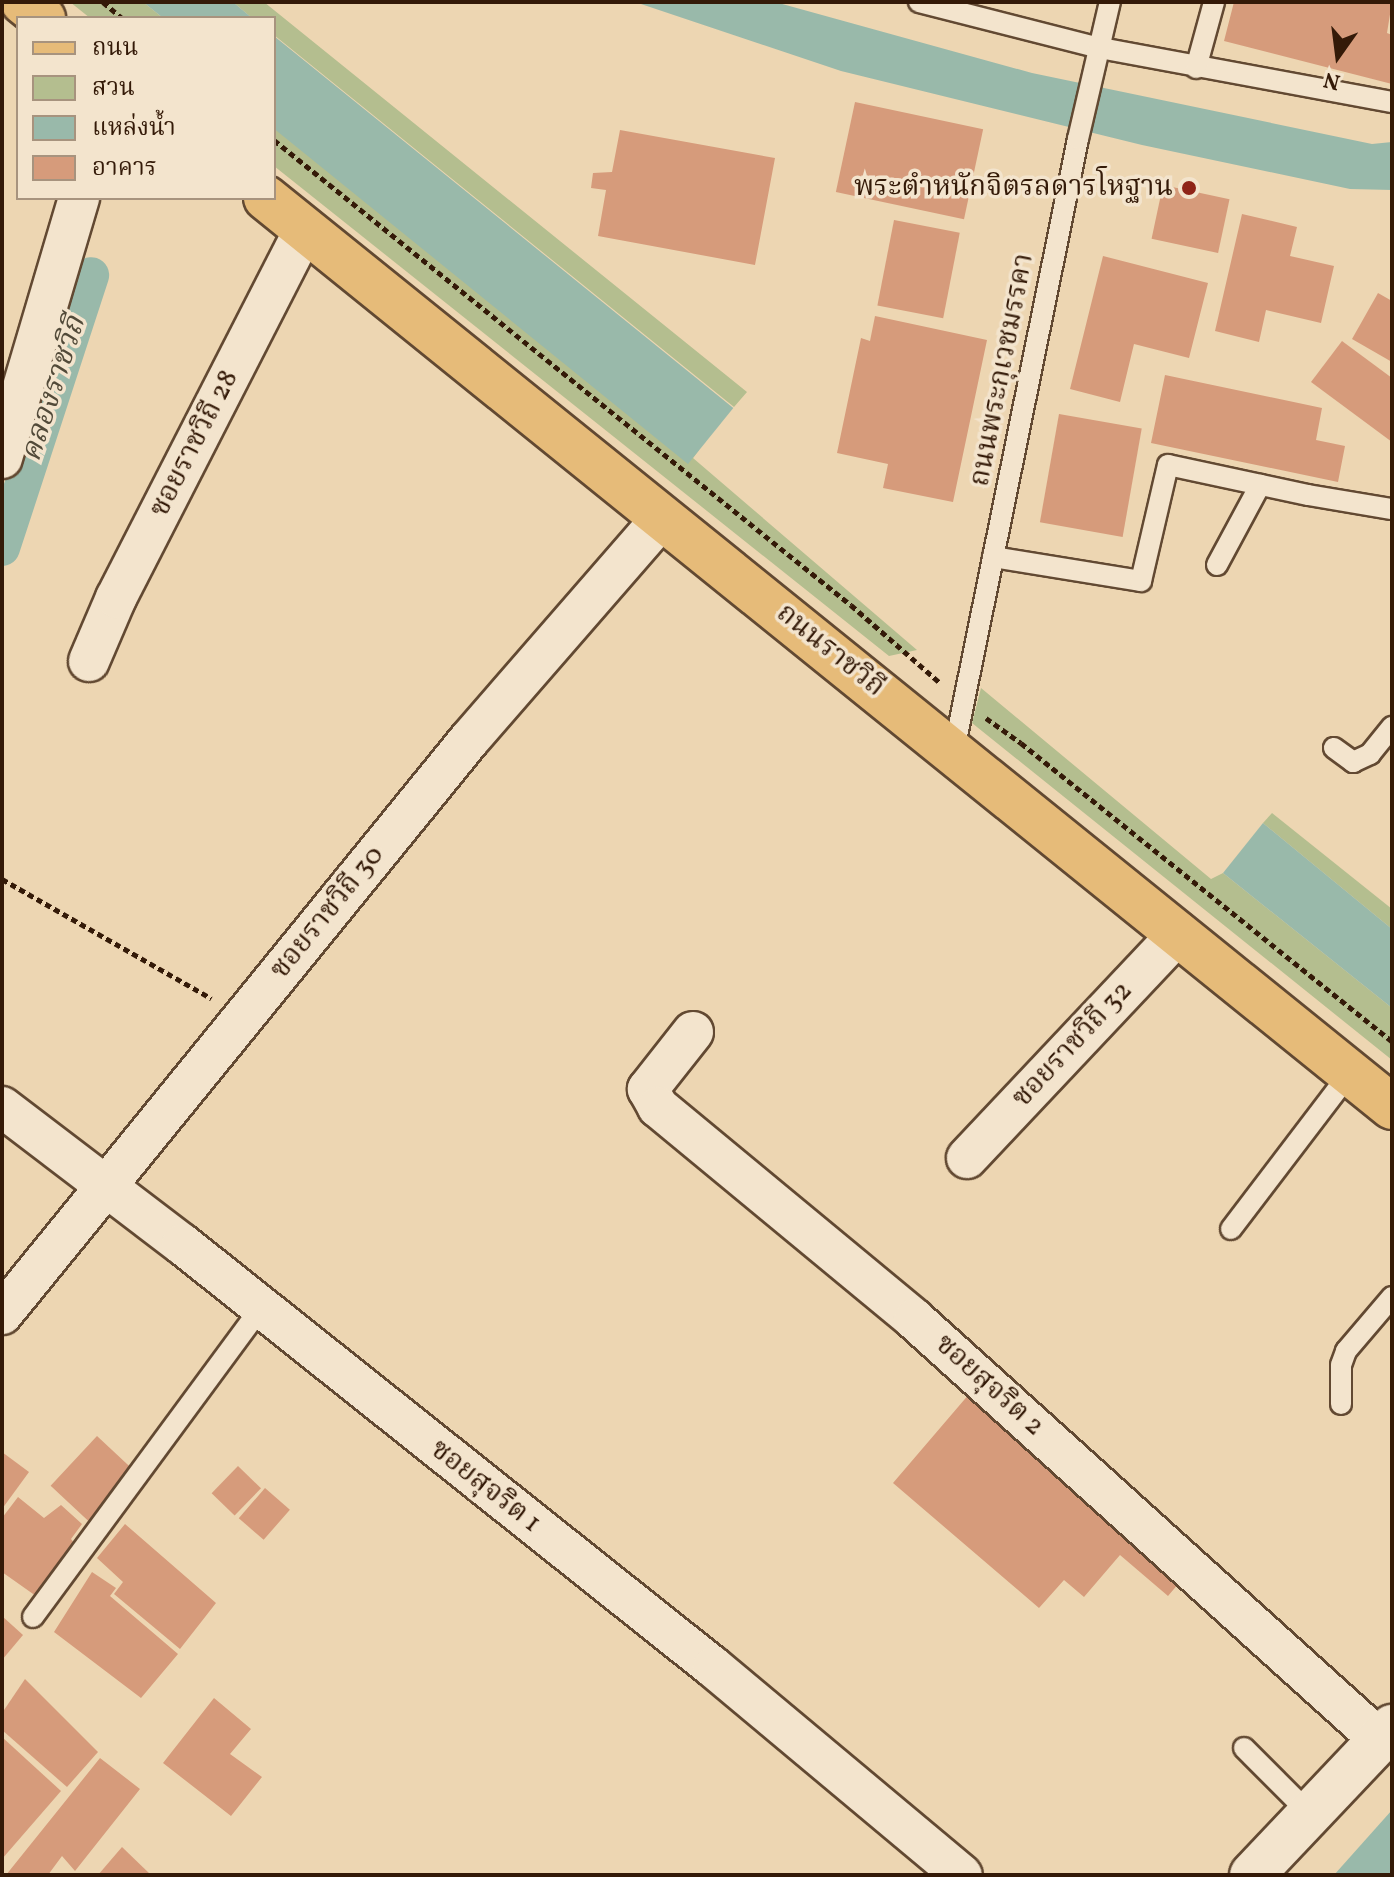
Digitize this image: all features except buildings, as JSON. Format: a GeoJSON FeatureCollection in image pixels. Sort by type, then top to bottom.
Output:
{"type":"FeatureCollection","features":[{"type":"Feature","properties":{"kind":"main road"},"geometry":{"type":"LineString","coordinates":[[23,2],[40,16]]}},
{"type":"Feature","properties":{"kind":"main road","name":"ถนนราชวิถี"},"geometry":{"type":"LineString","coordinates":[[269,200],[954,750],[1392,1107]]}},
{"type":"Feature","properties":{"kind":"main road"},"geometry":{"type":"LineString","coordinates":[[1252,1875],[1386,1734]]}},
{"type":"Feature","properties":{"kind":"street"},"geometry":{"type":"LineString","coordinates":[[2,458],[78,200]]}},
{"type":"Feature","properties":{"kind":"street","name":"ซอยราชวิถี 28"},"geometry":{"type":"LineString","coordinates":[[89,661],[116,598],[305,229]]}},
{"type":"Feature","properties":{"kind":"street","name":"ซอยราชวิถี 30"},"geometry":{"type":"LineString","coordinates":[[2,1314],[469,740],[662,518]]}},
{"type":"Feature","properties":{"kind":"street","name":"ซอยราชวิถี 32"},"geometry":{"type":"LineString","coordinates":[[967,1158],[1179,933]]}},
{"type":"Feature","properties":{"kind":"street","name":"ซอยสุจริต 2"},"geometry":{"type":"LineString","coordinates":[[693,1032],[648,1089],[658,1107],[914,1319],[1386,1734]]}},
{"type":"Feature","properties":{"kind":"street","name":"ซอยสุจริต 1"},"geometry":{"type":"LineString","coordinates":[[2,1107],[713,1667],[962,1875]]}},
{"type":"Feature","properties":{"kind":"lane"},"geometry":{"type":"LineString","coordinates":[[919,2],[1098,55],[1196,68],[1392,102]]}},
{"type":"Feature","properties":{"kind":"lane","name":"ถนนพระกุเวชมรรคา"},"geometry":{"type":"LineString","coordinates":[[954,750],[1078,139],[1110,2]]}},
{"type":"Feature","properties":{"kind":"lane"},"geometry":{"type":"LineString","coordinates":[[1196,68],[1214,2]]}},
{"type":"Feature","properties":{"kind":"lane"},"geometry":{"type":"LineString","coordinates":[[993,557],[1141,581],[1168,465],[1392,509]]}},
{"type":"Feature","properties":{"kind":"lane"},"geometry":{"type":"LineString","coordinates":[[1217,565],[1260,485]]}},
{"type":"Feature","properties":{"kind":"lane"},"geometry":{"type":"LineString","coordinates":[[1334,748],[1353,762],[1370,754],[1392,727]]}},
{"type":"Feature","properties":{"kind":"lane"},"geometry":{"type":"LineString","coordinates":[[1231,1229],[1350,1073]]}},
{"type":"Feature","properties":{"kind":"lane"},"geometry":{"type":"LineString","coordinates":[[1341,1404],[1341,1365],[1346,1351],[1392,1297]]}},
{"type":"Feature","properties":{"kind":"lane"},"geometry":{"type":"LineString","coordinates":[[33,1617],[260,1309]]}},
{"type":"Feature","properties":{"kind":"lane"},"geometry":{"type":"LineString","coordinates":[[1244,1748],[1309,1813]]}},
{"type":"Feature","properties":{"kind":"path"},"geometry":{"type":"LineString","coordinates":[[103,2],[120,16]]}},
{"type":"Feature","properties":{"kind":"path"},"geometry":{"type":"LineString","coordinates":[[276,142],[851,605],[907,656]]}},
{"type":"Feature","properties":{"kind":"path"},"geometry":{"type":"LineString","coordinates":[[1005,733],[1392,1041]]}},
{"type":"Feature","properties":{"kind":"path"},"geometry":{"type":"LineString","coordinates":[[2,879],[243,1017]]}},
{"type":"Feature","properties":{"kind":"green space"},"geometry":{"type":"Polygon","coordinates":[[[70,2],[143,2],[160,16],[88,16],[70,2]]]}},
{"type":"Feature","properties":{"kind":"green space"},"geometry":{"type":"Polygon","coordinates":[[[233,2],[264,2],[747,392],[734,407],[276,37],[276,16],[250,16],[233,2]]]}},
{"type":"Feature","properties":{"kind":"green space"},"geometry":{"type":"Polygon","coordinates":[[[276,110],[699,450],[693,458],[917,650],[889,656],[276,168],[276,110]]]}},
{"type":"Feature","properties":{"kind":"green space"},"geometry":{"type":"Polygon","coordinates":[[[981,688],[1211,879],[1223,873],[1392,1008],[1392,1060],[972,723],[981,688]]]}},
{"type":"Feature","properties":{"kind":"green space"},"geometry":{"type":"Polygon","coordinates":[[[1272,813],[1392,909],[1392,929],[1263,823],[1272,813]]]}},
{"type":"Feature","properties":{"kind":"water"},"geometry":{"type":"Polygon","coordinates":[[[143,2],[233,2],[250,16],[160,16],[143,2]]]}},
{"type":"Feature","properties":{"kind":"water"},"geometry":{"type":"Polygon","coordinates":[[[635,2],[775,2],[1032,73],[1372,144],[1392,142],[1392,190],[1350,189],[1142,145],[841,71],[635,2]]]}},
{"type":"Feature","properties":{"kind":"water"},"geometry":{"type":"Polygon","coordinates":[[[276,38],[733,408],[688,464],[276,130],[276,38]]]}},
{"type":"Feature","properties":{"kind":"water"},"geometry":{"type":"Polygon","coordinates":[[[1263,823],[1392,929],[1392,1008],[1223,873],[1263,823]]]}},
{"type":"Feature","properties":{"kind":"water"},"geometry":{"type":"Polygon","coordinates":[[[1392,1810],[1392,1875],[1334,1875],[1392,1810]]]}},
{"type":"Feature","properties":{"kind":"waterway","name":"คลองราชวิถี"},"geometry":{"type":"LineString","coordinates":[[2,548],[91,275]]}},
{"type":"Feature","properties":{"kind":"place","name":"พระตำหนักจิตรลดารโหฐาน"},"geometry":{"type":"Point","coordinates":[1189,188]}}]}
